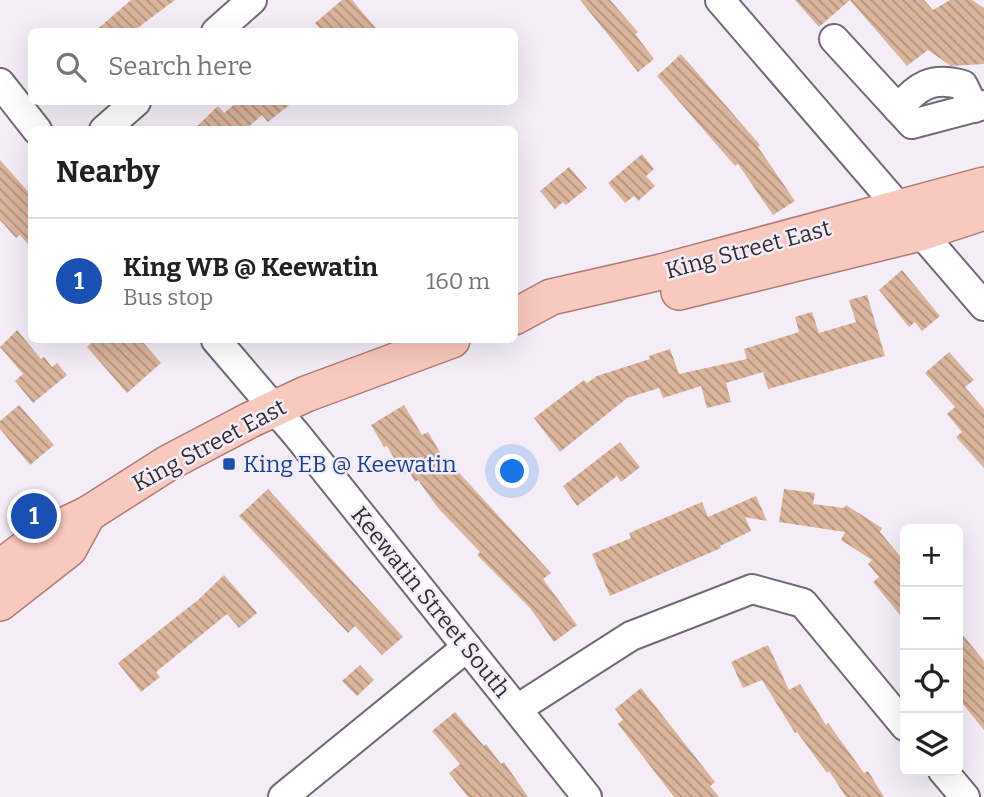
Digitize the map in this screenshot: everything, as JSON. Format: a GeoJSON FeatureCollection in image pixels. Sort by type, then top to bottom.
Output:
{"type":"FeatureCollection","features":[{"type":"Feature","properties":{"kind":"main road","name":"King Street East"},"geometry":{"type":"LineString","coordinates":[[910,221],[984,185]]}},
{"type":"Feature","properties":{"kind":"main road","name":"King Street East"},"geometry":{"type":"LineString","coordinates":[[518,317],[562,319],[910,221],[984,212]]}},
{"type":"Feature","properties":{"kind":"main road","name":"King Street East"},"geometry":{"type":"LineString","coordinates":[[0,568],[40,537],[88,514],[168,463],[273,409],[444,343]]}},
{"type":"Feature","properties":{"kind":"main road","name":"King Street East"},"geometry":{"type":"LineString","coordinates":[[0,603],[69,549],[88,514]]}},
{"type":"Feature","properties":{"kind":"street"},"geometry":{"type":"LineString","coordinates":[[220,28],[252,0]]}},
{"type":"Feature","properties":{"kind":"street"},"geometry":{"type":"LineString","coordinates":[[719,0],[984,306]]}},
{"type":"Feature","properties":{"kind":"street"},"geometry":{"type":"LineString","coordinates":[[834,39],[912,124],[979,107]]}},
{"type":"Feature","properties":{"kind":"street"},"geometry":{"type":"LineString","coordinates":[[0,83],[34,126]]}},
{"type":"Feature","properties":{"kind":"street"},"geometry":{"type":"LineString","coordinates":[[109,126],[133,105]]}},
{"type":"Feature","properties":{"kind":"street","name":"Keewatin Street South"},"geometry":{"type":"LineString","coordinates":[[218,343],[587,797]]}},
{"type":"Feature","properties":{"kind":"street"},"geometry":{"type":"LineString","coordinates":[[517,709],[631,636],[752,589],[803,603],[900,720]]}},
{"type":"Feature","properties":{"kind":"street"},"geometry":{"type":"LineString","coordinates":[[283,797],[467,647]]}},
{"type":"Feature","properties":{"kind":"street"},"geometry":{"type":"LineString","coordinates":[[947,776],[965,797]]}},
{"type":"Feature","properties":{"kind":"building"},"geometry":{"type":"Polygon","coordinates":[[[131,0],[175,0],[137,28],[99,28],[131,0]]]}},
{"type":"Feature","properties":{"kind":"building"},"geometry":{"type":"Polygon","coordinates":[[[342,0],[352,0],[376,28],[319,28],[315,23],[342,0]]]}},
{"type":"Feature","properties":{"kind":"building"},"geometry":{"type":"Polygon","coordinates":[[[580,0],[610,0],[638,32],[635,34],[654,59],[638,72],[580,0]]]}},
{"type":"Feature","properties":{"kind":"building"},"geometry":{"type":"Polygon","coordinates":[[[795,0],[850,0],[819,27],[795,0]]]}},
{"type":"Feature","properties":{"kind":"building"},"geometry":{"type":"Polygon","coordinates":[[[850,0],[924,0],[933,10],[950,0],[972,0],[984,8],[984,64],[951,66],[928,50],[907,66],[850,0]]]}},
{"type":"Feature","properties":{"kind":"building"},"geometry":{"type":"Polygon","coordinates":[[[681,54],[760,145],[758,147],[795,201],[773,215],[738,164],[735,166],[657,76],[681,54]]]}},
{"type":"Feature","properties":{"kind":"building"},"geometry":{"type":"Polygon","coordinates":[[[233,105],[289,105],[268,122],[262,115],[250,126],[197,126],[218,106],[224,113],[233,105]]]}},
{"type":"Feature","properties":{"kind":"building"},"geometry":{"type":"Polygon","coordinates":[[[642,154],[654,169],[646,176],[655,186],[638,201],[634,196],[625,203],[608,183],[642,154]]]}},
{"type":"Feature","properties":{"kind":"building"},"geometry":{"type":"Polygon","coordinates":[[[0,160],[28,192],[28,244],[20,235],[16,238],[0,220],[0,160]]]}},
{"type":"Feature","properties":{"kind":"building"},"geometry":{"type":"Polygon","coordinates":[[[569,167],[587,188],[566,205],[563,202],[555,209],[540,191],[569,167]]]}},
{"type":"Feature","properties":{"kind":"building"},"geometry":{"type":"Polygon","coordinates":[[[902,270],[940,316],[922,331],[915,322],[909,327],[879,290],[902,270]]]}},
{"type":"Feature","properties":{"kind":"building"},"geometry":{"type":"Polygon","coordinates":[[[867,295],[885,356],[768,389],[763,372],[726,383],[731,402],[707,408],[701,386],[663,398],[659,388],[627,398],[560,452],[534,418],[584,380],[587,383],[597,376],[650,359],[649,356],[670,349],[679,374],[747,359],[744,349],[799,332],[795,317],[812,312],[819,333],[856,322],[849,300],[867,295]]]}},
{"type":"Feature","properties":{"kind":"building"},"geometry":{"type":"Polygon","coordinates":[[[17,330],[41,359],[44,357],[52,367],[57,363],[67,375],[33,403],[15,381],[23,374],[0,347],[17,330]]]}},
{"type":"Feature","properties":{"kind":"building"},"geometry":{"type":"Polygon","coordinates":[[[92,343],[144,343],[161,363],[127,393],[87,347],[92,343]]]}},
{"type":"Feature","properties":{"kind":"building"},"geometry":{"type":"Polygon","coordinates":[[[949,352],[974,380],[965,387],[984,409],[984,468],[956,437],[962,432],[947,414],[955,407],[925,373],[949,352]]]}},
{"type":"Feature","properties":{"kind":"building"},"geometry":{"type":"Polygon","coordinates":[[[19,405],[54,445],[30,465],[0,429],[0,421],[19,405]]]}},
{"type":"Feature","properties":{"kind":"building"},"geometry":{"type":"Polygon","coordinates":[[[404,405],[422,435],[428,432],[448,466],[451,464],[551,573],[543,579],[577,625],[554,642],[530,608],[477,555],[480,552],[438,508],[418,480],[415,482],[409,471],[403,474],[387,446],[384,447],[371,425],[404,405]]]}},
{"type":"Feature","properties":{"kind":"building"},"geometry":{"type":"Polygon","coordinates":[[[620,442],[640,467],[621,482],[617,476],[577,506],[563,486],[620,442]]]}},
{"type":"Feature","properties":{"kind":"building"},"geometry":{"type":"Polygon","coordinates":[[[268,489],[403,637],[382,655],[355,626],[348,633],[239,516],[268,489]]]}},
{"type":"Feature","properties":{"kind":"building"},"geometry":{"type":"Polygon","coordinates":[[[784,489],[815,493],[813,504],[844,508],[846,505],[882,528],[880,532],[900,556],[900,615],[873,582],[879,577],[868,564],[872,560],[841,540],[845,532],[779,522],[784,489]]]}},
{"type":"Feature","properties":{"kind":"building"},"geometry":{"type":"Polygon","coordinates":[[[756,496],[767,521],[745,517],[751,531],[720,546],[721,548],[610,596],[592,554],[631,538],[629,533],[702,502],[708,517],[756,496]]]}},
{"type":"Feature","properties":{"kind":"building"},"geometry":{"type":"Polygon","coordinates":[[[224,575],[257,613],[239,628],[227,614],[156,672],[160,677],[141,692],[118,663],[198,600],[224,575]]]}},
{"type":"Feature","properties":{"kind":"building"},"geometry":{"type":"Polygon","coordinates":[[[963,635],[984,661],[984,730],[963,704],[963,635]]]}},
{"type":"Feature","properties":{"kind":"building"},"geometry":{"type":"Polygon","coordinates":[[[768,645],[789,690],[800,684],[826,725],[828,723],[864,773],[868,771],[884,797],[846,797],[829,771],[827,773],[797,732],[795,733],[762,680],[743,688],[731,662],[768,645]]]}},
{"type":"Feature","properties":{"kind":"building"},"geometry":{"type":"Polygon","coordinates":[[[360,665],[374,680],[357,696],[342,681],[360,665]]]}},
{"type":"Feature","properties":{"kind":"building"},"geometry":{"type":"Polygon","coordinates":[[[641,688],[715,782],[710,786],[719,797],[674,797],[618,724],[623,720],[615,709],[641,688]]]}},
{"type":"Feature","properties":{"kind":"building"},"geometry":{"type":"Polygon","coordinates":[[[455,712],[501,764],[504,762],[528,797],[468,797],[449,773],[460,764],[432,731],[455,712]]]}},
{"type":"Feature","properties":{"kind":"place","name":"King EB @ Keewatin"},"geometry":{"type":"Point","coordinates":[229,464]}},
{"type":"Feature","properties":{"kind":"place","name":"King WB @ Keewatin"},"geometry":{"type":"Point","coordinates":[34,516]}}]}
